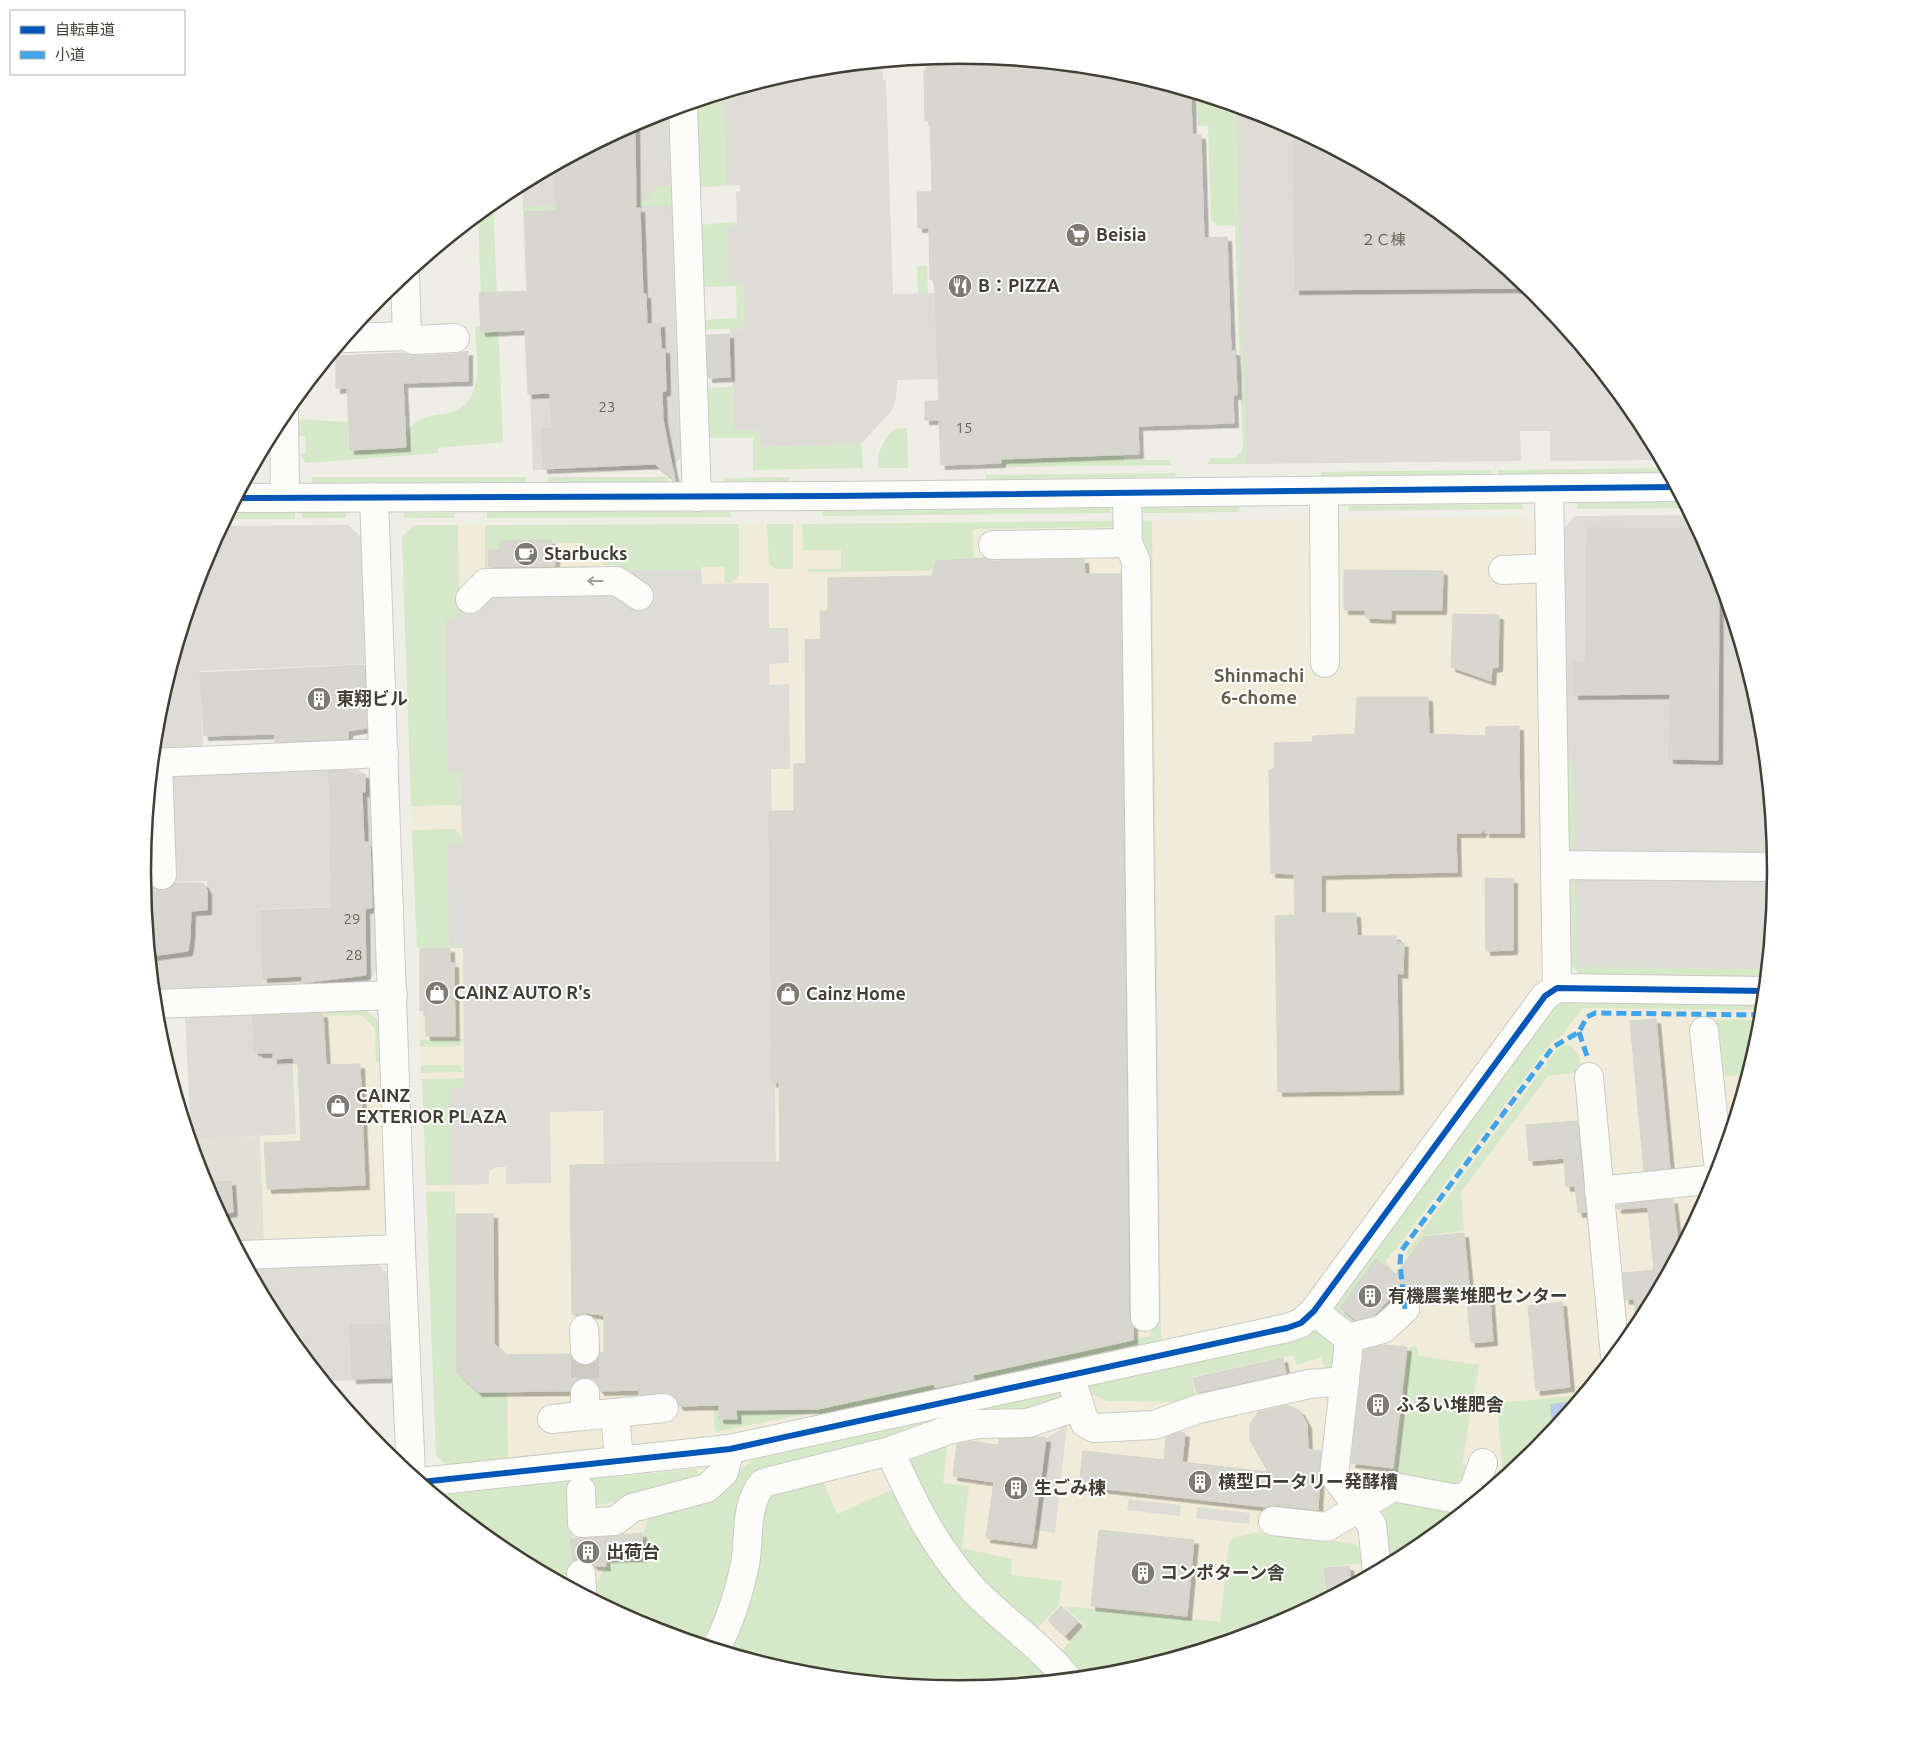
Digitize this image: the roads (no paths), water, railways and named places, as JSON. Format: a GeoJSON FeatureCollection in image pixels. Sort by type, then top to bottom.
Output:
{"type":"FeatureCollection","features":[{"type":"Feature","properties":{"kind":"street"},"geometry":{"type":"LineString","coordinates":[[683,113],[697,497]]}},
{"type":"Feature","properties":{"kind":"street"},"geometry":{"type":"LineString","coordinates":[[405,284],[407,336]]}},
{"type":"Feature","properties":{"kind":"street"},"geometry":{"type":"LineString","coordinates":[[353,338],[407,336],[414,340],[455,338]]}},
{"type":"Feature","properties":{"kind":"street"},"geometry":{"type":"LineString","coordinates":[[284,428],[285,498]]}},
{"type":"Feature","properties":{"kind":"street"},"geometry":{"type":"LineString","coordinates":[[244,498],[697,497],[1669,487]]}},
{"type":"Feature","properties":{"kind":"street"},"geometry":{"type":"LineString","coordinates":[[1549,488],[1557,988]]}},
{"type":"Feature","properties":{"kind":"street"},"geometry":{"type":"LineString","coordinates":[[1324,491],[1325,663]]}},
{"type":"Feature","properties":{"kind":"street"},"geometry":{"type":"LineString","coordinates":[[1127,493],[1128,543],[1136,561],[1146,1317]]}},
{"type":"Feature","properties":{"kind":"street"},"geometry":{"type":"LineString","coordinates":[[374,497],[411,1465]]}},
{"type":"Feature","properties":{"kind":"street"},"geometry":{"type":"LineString","coordinates":[[992,545],[1128,543]]}},
{"type":"Feature","properties":{"kind":"street"},"geometry":{"type":"LineString","coordinates":[[1503,570],[1550,568]]}},
{"type":"Feature","properties":{"kind":"street"},"geometry":{"type":"LineString","coordinates":[[470,600],[486,583],[617,582],[639,596]]}},
{"type":"Feature","properties":{"kind":"street"},"geometry":{"type":"LineString","coordinates":[[159,763],[384,753]]}},
{"type":"Feature","properties":{"kind":"street"},"geometry":{"type":"LineString","coordinates":[[157,779],[162,875]]}},
{"type":"Feature","properties":{"kind":"street"},"geometry":{"type":"LineString","coordinates":[[1555,865],[1768,867]]}},
{"type":"Feature","properties":{"kind":"street"},"geometry":{"type":"LineString","coordinates":[[428,1481],[730,1450],[1287,1328],[1301,1323],[1314,1311],[1545,996],[1557,988],[1759,991]]}},
{"type":"Feature","properties":{"kind":"street"},"geometry":{"type":"LineString","coordinates":[[163,1004],[393,995]]}},
{"type":"Feature","properties":{"kind":"street"},"geometry":{"type":"LineString","coordinates":[[1704,1031],[1717,1152]]}},
{"type":"Feature","properties":{"kind":"street"},"geometry":{"type":"LineString","coordinates":[[1589,1077],[1599,1191],[1618,1340]]}},
{"type":"Feature","properties":{"kind":"street"},"geometry":{"type":"LineString","coordinates":[[1599,1191],[1706,1180]]}},
{"type":"Feature","properties":{"kind":"street"},"geometry":{"type":"LineString","coordinates":[[249,1255],[401,1248]]}},
{"type":"Feature","properties":{"kind":"street"},"geometry":{"type":"LineString","coordinates":[[1348,1338],[1383,1329],[1405,1309]]}},
{"type":"Feature","properties":{"kind":"street"},"geometry":{"type":"LineString","coordinates":[[1314,1311],[1348,1338]]}},
{"type":"Feature","properties":{"kind":"street"},"geometry":{"type":"LineString","coordinates":[[1348,1338],[1334,1475],[1372,1525],[1376,1564]]}},
{"type":"Feature","properties":{"kind":"street"},"geometry":{"type":"LineString","coordinates":[[1070,1376],[1085,1423],[1094,1428],[1154,1425],[1198,1409],[1309,1384],[1345,1381]]}},
{"type":"Feature","properties":{"kind":"street"},"geometry":{"type":"LineString","coordinates":[[552,1420],[585,1405],[615,1413],[664,1408]]}},
{"type":"Feature","properties":{"kind":"street"},"geometry":{"type":"LineString","coordinates":[[718,1643],[729,1620],[745,1563],[755,1492],[763,1483],[890,1451],[948,1430],[978,1424],[1028,1423],[1079,1406]]}},
{"type":"Feature","properties":{"kind":"street"},"geometry":{"type":"LineString","coordinates":[[615,1413],[619,1461]]}},
{"type":"Feature","properties":{"kind":"street"},"geometry":{"type":"LineString","coordinates":[[581,1490],[582,1523],[615,1521],[632,1508],[707,1488],[724,1472],[730,1450]]}},
{"type":"Feature","properties":{"kind":"street"},"geometry":{"type":"LineString","coordinates":[[890,1451],[916,1509],[941,1549],[971,1586],[1054,1662],[1063,1673]]}},
{"type":"Feature","properties":{"kind":"street"},"geometry":{"type":"LineString","coordinates":[[1273,1521],[1327,1527],[1392,1487],[1452,1498],[1465,1498],[1478,1484]]}},
{"type":"Feature","properties":{"kind":"water"},"geometry":{"type":"Polygon","coordinates":[[[1570,1402],[1552,1422],[1550,1404],[1570,1402]]]}},
{"type":"Feature","properties":{"kind":"tunnel"},"geometry":{"type":"LineString","coordinates":[[585,1350],[585,1393]]}},
{"type":"Feature","properties":{"kind":"place","name":"Beisia"},"geometry":{"type":"Point","coordinates":[1078,235]}},
{"type":"Feature","properties":{"kind":"place","name":"B：PIZZA"},"geometry":{"type":"Point","coordinates":[960,286]}},
{"type":"Feature","properties":{"kind":"place","name":"Starbucks"},"geometry":{"type":"Point","coordinates":[526,554]}},
{"type":"Feature","properties":{"kind":"place","name":"東翔ビル"},"geometry":{"type":"Point","coordinates":[319,699]}},
{"type":"Feature","properties":{"kind":"place","name":"CAINZ AUTO R's"},"geometry":{"type":"Point","coordinates":[437,993]}},
{"type":"Feature","properties":{"kind":"place","name":"Cainz Home"},"geometry":{"type":"Point","coordinates":[788,994]}},
{"type":"Feature","properties":{"kind":"place","name":"CAINZ EXTERIOR PLAZA"},"geometry":{"type":"Point","coordinates":[338,1106]}},
{"type":"Feature","properties":{"kind":"place","name":"有機農業堆肥センター"},"geometry":{"type":"Point","coordinates":[1370,1296]}},
{"type":"Feature","properties":{"kind":"place","name":"ふるい堆肥舎"},"geometry":{"type":"Point","coordinates":[1378,1405]}},
{"type":"Feature","properties":{"kind":"place","name":"横型ロータリー発酵槽"},"geometry":{"type":"Point","coordinates":[1200,1482]}},
{"type":"Feature","properties":{"kind":"place","name":"生ごみ棟"},"geometry":{"type":"Point","coordinates":[1016,1488]}},
{"type":"Feature","properties":{"kind":"place","name":"出荷台"},"geometry":{"type":"Point","coordinates":[588,1552]}},
{"type":"Feature","properties":{"kind":"place","name":"コンポターン舎"},"geometry":{"type":"Point","coordinates":[1143,1573]}},
{"type":"Feature","properties":{"kind":"district","name":"Shinmachi 6-chome"},"geometry":{"type":"Point","coordinates":[1259,686]}}]}
